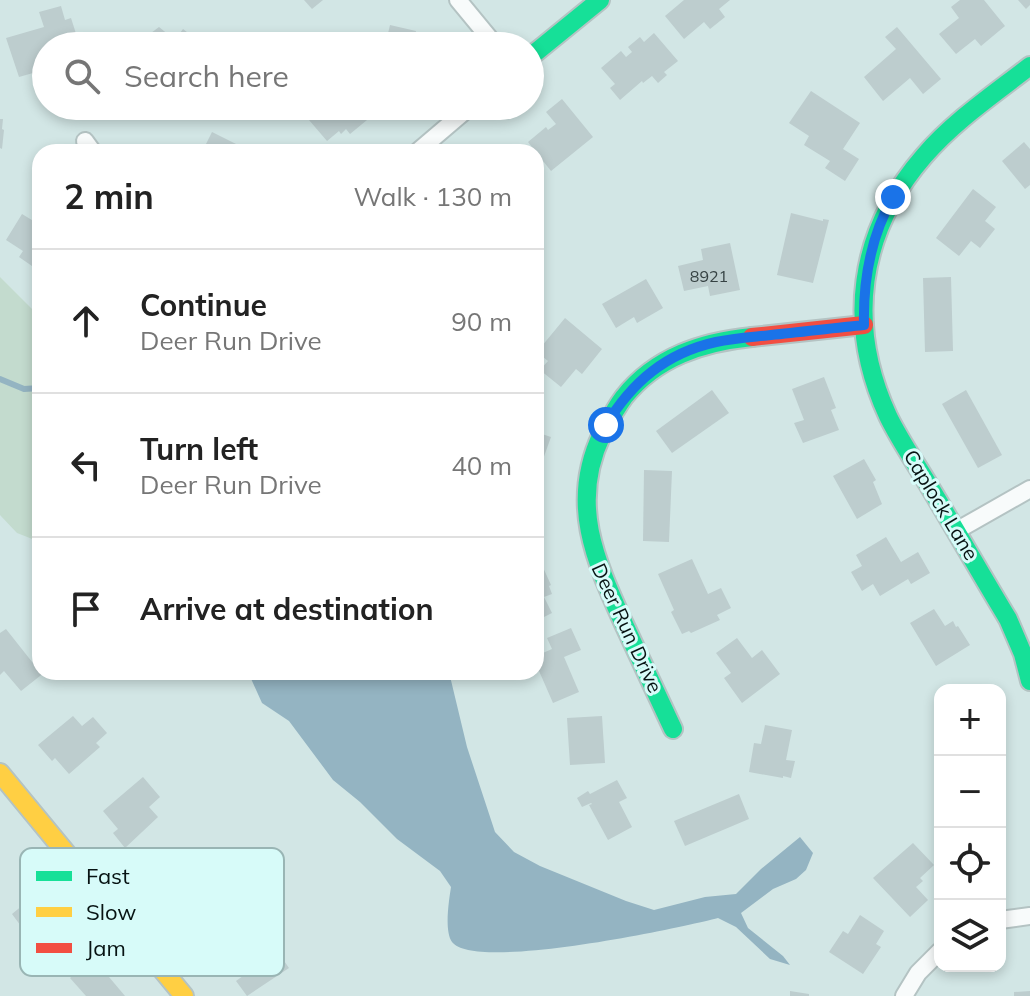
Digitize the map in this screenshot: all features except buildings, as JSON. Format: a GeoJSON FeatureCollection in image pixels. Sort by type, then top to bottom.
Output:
{"type":"FeatureCollection","features":[{"type":"Feature","properties":{"kind":"street"},"geometry":{"type":"LineString","coordinates":[[458,0],[484,32]]}},
{"type":"Feature","properties":{"kind":"street"},"geometry":{"type":"LineString","coordinates":[[544,46],[600,0]]}},
{"type":"Feature","properties":{"kind":"street"},"geometry":{"type":"LineString","coordinates":[[864,325],[865,278],[872,249],[884,214],[903,181],[935,144],[1030,66]]}},
{"type":"Feature","properties":{"kind":"street"},"geometry":{"type":"LineString","coordinates":[[426,144],[455,120]]}},
{"type":"Feature","properties":{"kind":"street","name":"Caplock Lane"},"geometry":{"type":"LineString","coordinates":[[864,325],[869,363],[880,399],[1008,619],[1023,654],[1030,681]]}},
{"type":"Feature","properties":{"kind":"street","name":"Deer Run Drive"},"geometry":{"type":"LineString","coordinates":[[673,729],[600,572],[588,536],[585,508],[587,479],[601,434],[615,409],[633,387],[655,368],[689,350],[725,340],[864,325]]}},
{"type":"Feature","properties":{"kind":"street"},"geometry":{"type":"LineString","coordinates":[[956,531],[1030,489]]}},
{"type":"Feature","properties":{"kind":"street"},"geometry":{"type":"LineString","coordinates":[[0,773],[62,848]]}},
{"type":"Feature","properties":{"kind":"street"},"geometry":{"type":"LineString","coordinates":[[1006,919],[1030,916]]}},
{"type":"Feature","properties":{"kind":"street"},"geometry":{"type":"LineString","coordinates":[[904,996],[918,973],[934,957]]}},
{"type":"Feature","properties":{"kind":"street"},"geometry":{"type":"LineString","coordinates":[[167,976],[184,996]]}},
{"type":"Feature","properties":{"kind":"green space"},"geometry":{"type":"Polygon","coordinates":[[[0,277],[32,309],[32,539],[17,533],[0,515],[0,277]]]}},
{"type":"Feature","properties":{"kind":"water"},"geometry":{"type":"Polygon","coordinates":[[[252,680],[451,680],[467,747],[495,832],[514,852],[540,866],[654,910],[705,897],[736,894],[800,837],[813,853],[806,870],[741,913],[748,928],[790,965],[770,959],[736,927],[718,918],[579,945],[498,952],[468,950],[452,942],[450,937],[448,907],[451,887],[440,871],[397,839],[333,780],[289,721],[262,703],[252,680]]]}},
{"type":"Feature","properties":{"kind":"waterway"},"geometry":{"type":"LineString","coordinates":[[0,379],[24,389],[32,388]]}},
{"type":"Feature","properties":{"kind":"traffic: fast"},"geometry":{"type":"LineString","coordinates":[[544,46],[600,0]]}},
{"type":"Feature","properties":{"kind":"traffic: fast"},"geometry":{"type":"LineString","coordinates":[[1030,66],[948,131],[902,185],[885,216],[873,248],[866,280],[864,314],[867,348],[888,416],[1008,619],[1023,654],[1030,681]]}},
{"type":"Feature","properties":{"kind":"traffic: fast"},"geometry":{"type":"LineString","coordinates":[[673,729],[613,600],[596,554],[587,508],[587,484],[592,459],[618,406],[650,371],[698,348],[752,337]]}},
{"type":"Feature","properties":{"kind":"traffic: slow"},"geometry":{"type":"LineString","coordinates":[[0,773],[62,848]]}},
{"type":"Feature","properties":{"kind":"traffic: slow"},"geometry":{"type":"LineString","coordinates":[[167,976],[184,996]]}},
{"type":"Feature","properties":{"kind":"traffic: jam"},"geometry":{"type":"LineString","coordinates":[[752,337],[864,325]]}},
{"type":"Feature","properties":{"kind":"route"},"geometry":{"type":"LineString","coordinates":[[606,425],[620,402],[641,380],[663,363],[698,346],[725,340],[864,325],[865,278],[875,240],[893,197]]}}]}
